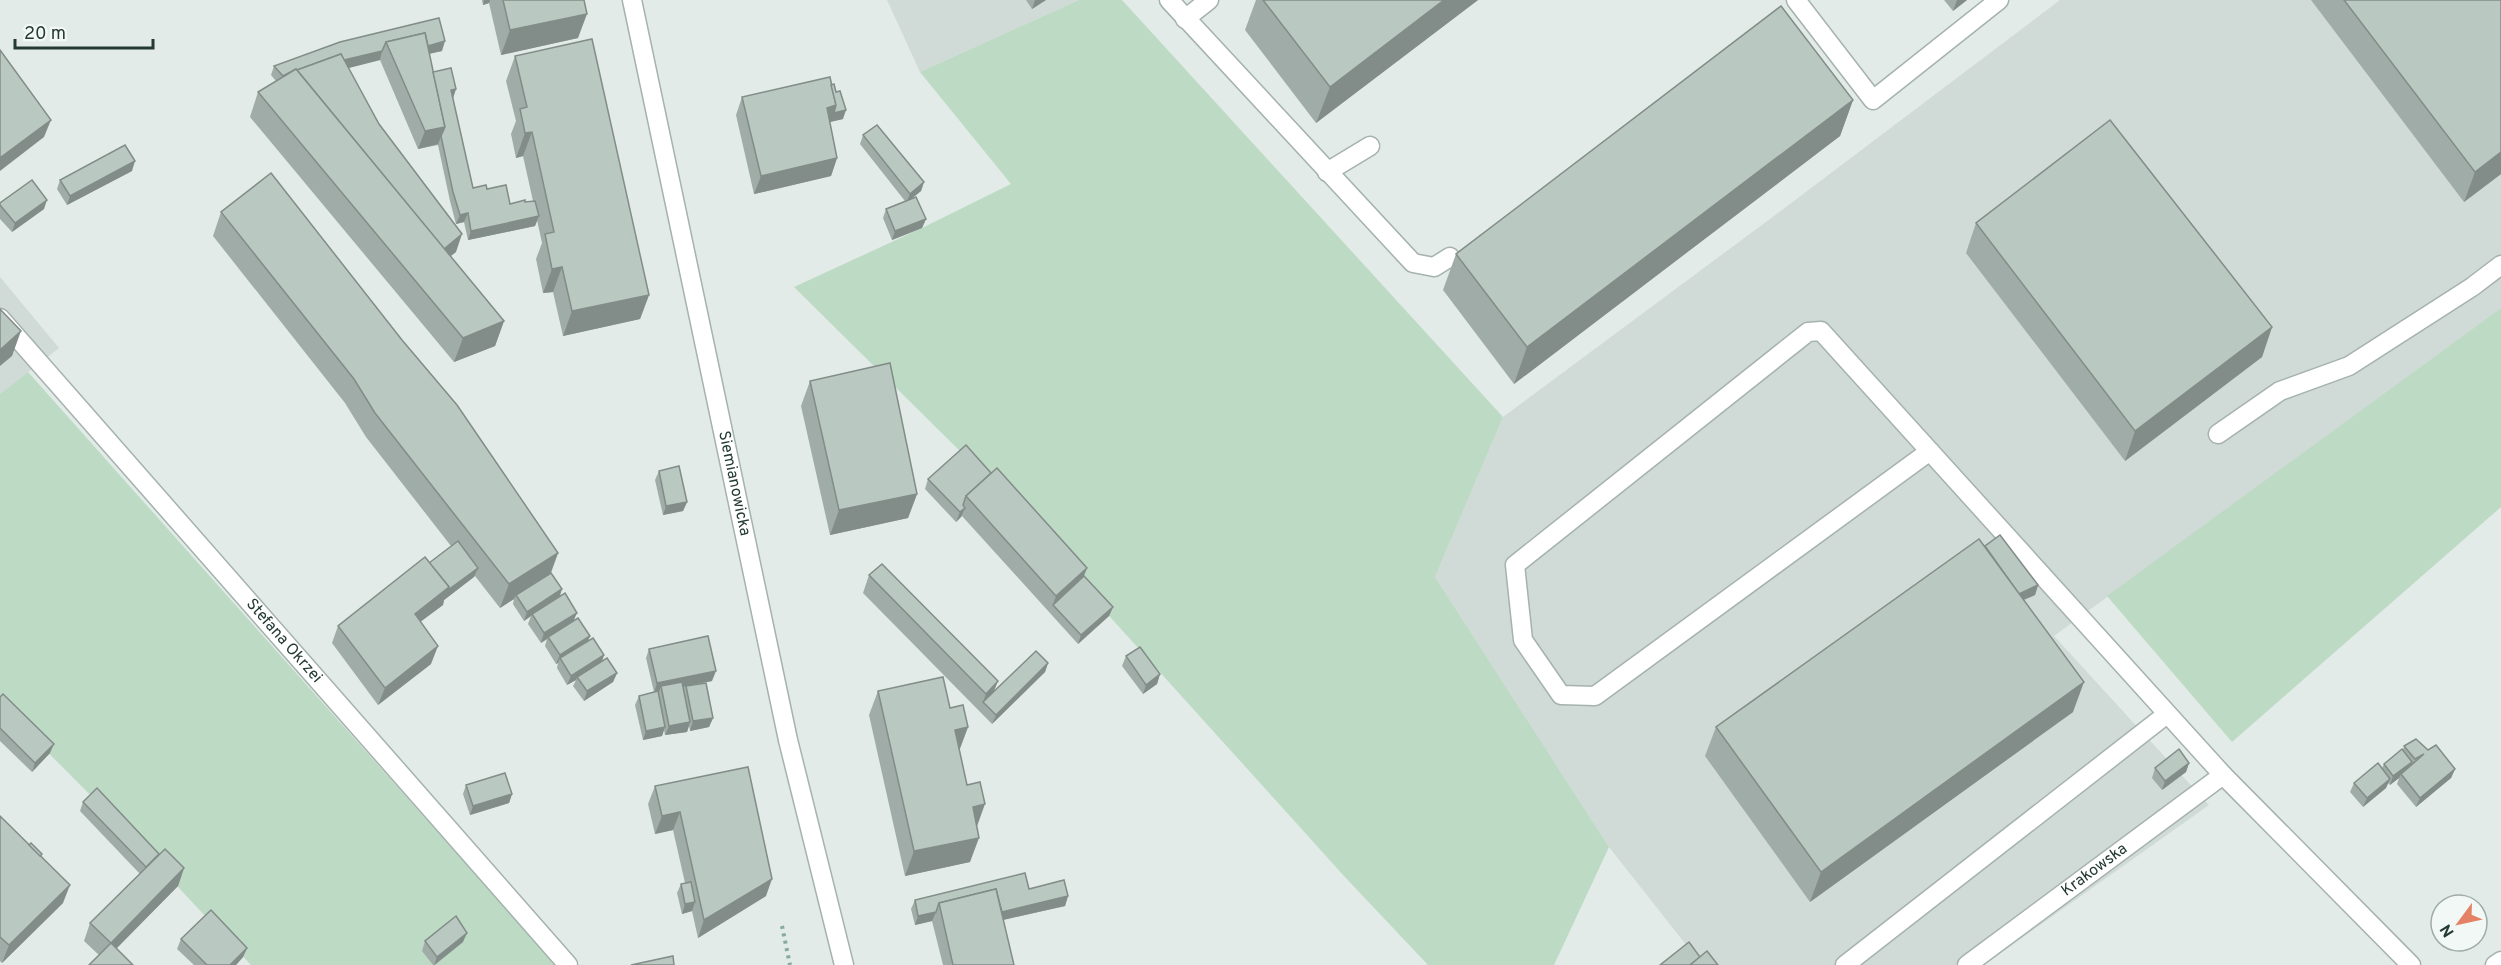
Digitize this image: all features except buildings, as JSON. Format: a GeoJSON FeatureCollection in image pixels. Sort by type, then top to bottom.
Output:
{"type":"FeatureCollection","features":[{"type":"Feature","properties":{"kind":"street","name":"Siemianowicka"},"geometry":{"type":"LineString","coordinates":[[632,0],[786,729],[844,965]]}},
{"type":"Feature","properties":{"kind":"street"},"geometry":{"type":"LineString","coordinates":[[1169,0],[1413,263],[1434,267],[1450,257]]}},
{"type":"Feature","properties":{"kind":"street"},"geometry":{"type":"LineString","coordinates":[[1185,19],[1209,0]]}},
{"type":"Feature","properties":{"kind":"street"},"geometry":{"type":"LineString","coordinates":[[1796,0],[1873,100],[1999,0]]}},
{"type":"Feature","properties":{"kind":"street"},"geometry":{"type":"LineString","coordinates":[[1327,172],[1370,146]]}},
{"type":"Feature","properties":{"kind":"street"},"geometry":{"type":"LineString","coordinates":[[2218,434],[2280,391],[2349,366],[2472,287],[2501,265]]}},
{"type":"Feature","properties":{"kind":"street","name":"Stefana Okrzei"},"geometry":{"type":"LineString","coordinates":[[0,318],[568,965]]}},
{"type":"Feature","properties":{"kind":"street"},"geometry":{"type":"LineString","coordinates":[[1930,451],[1595,696],[1561,695],[1523,640],[1515,565],[1808,332],[1821,332],[1930,451],[2223,776],[2411,965]]}},
{"type":"Feature","properties":{"kind":"street"},"geometry":{"type":"LineString","coordinates":[[1845,965],[2167,714]]}},
{"type":"Feature","properties":{"kind":"street","name":"Krakowska"},"geometry":{"type":"LineString","coordinates":[[1966,965],[2223,776]]}},
{"type":"Feature","properties":{"kind":"street"},"geometry":{"type":"LineString","coordinates":[[2495,965],[2501,960]]}},
{"type":"Feature","properties":{"kind":"path"},"geometry":{"type":"LineString","coordinates":[[782,926],[790,965]]}},
{"type":"Feature","properties":{"kind":"shaded area"},"geometry":{"type":"Polygon","coordinates":[[[887,0],[1079,0],[920,72],[887,0]]]}},
{"type":"Feature","properties":{"kind":"shaded area"},"geometry":{"type":"Polygon","coordinates":[[[2060,0],[2501,0],[2501,308],[2054,636],[2209,805],[1984,965],[1702,965],[1609,847],[1435,577],[1503,417],[2060,0]]]}},
{"type":"Feature","properties":{"kind":"shaded area"},"geometry":{"type":"Polygon","coordinates":[[[0,277],[59,348],[0,394],[0,277]]]}},
{"type":"Feature","properties":{"kind":"green space"},"geometry":{"type":"Polygon","coordinates":[[[1079,0],[1122,0],[1503,417],[1435,577],[1609,847],[1554,965],[1428,965],[1344,876],[963,454],[794,287],[1011,184],[920,72],[1079,0]]]}},
{"type":"Feature","properties":{"kind":"green space"},"geometry":{"type":"Polygon","coordinates":[[[2501,308],[2501,507],[2232,742],[2107,596],[2501,308]]]}},
{"type":"Feature","properties":{"kind":"green space"},"geometry":{"type":"Polygon","coordinates":[[[28,372],[556,965],[251,965],[121,826],[0,704],[0,394],[28,372]]]}}]}
